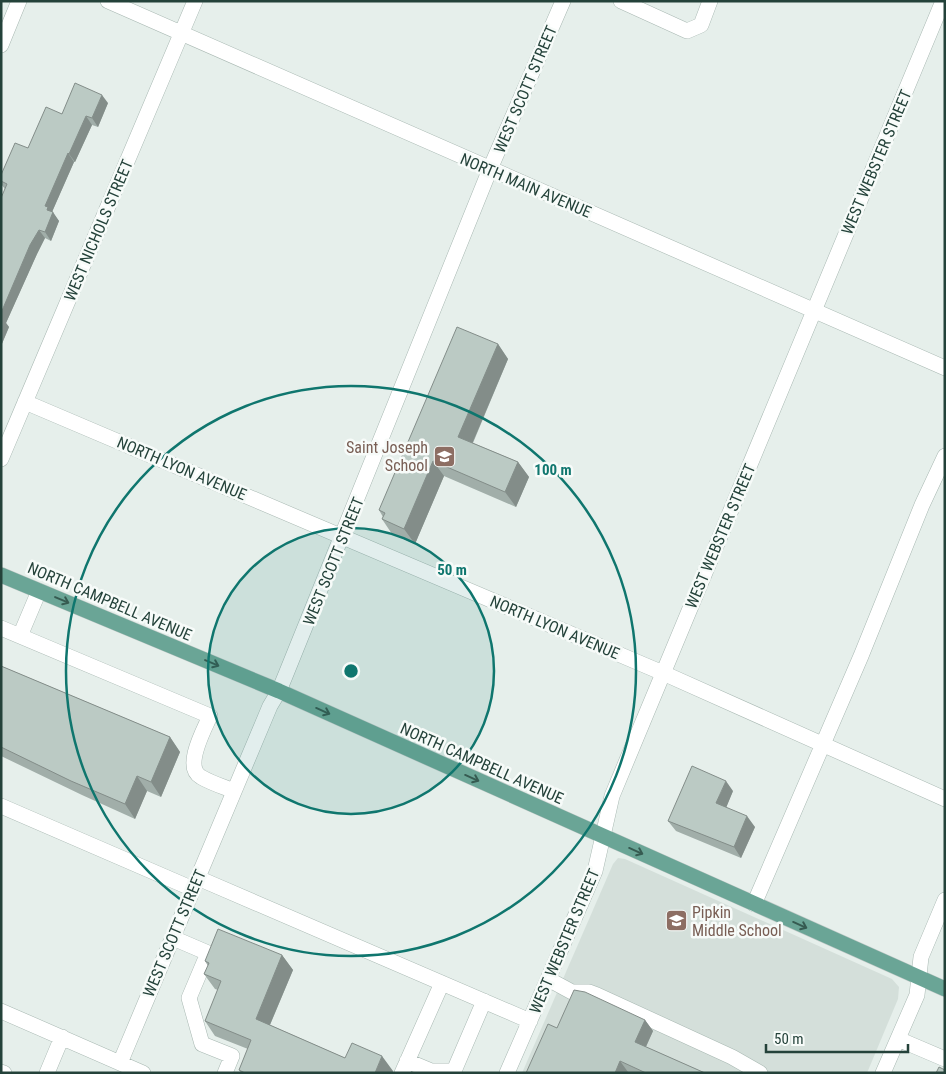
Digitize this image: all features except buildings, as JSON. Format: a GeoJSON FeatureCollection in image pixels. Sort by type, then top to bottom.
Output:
{"type":"FeatureCollection","features":[{"type":"Feature","properties":{"kind":"main road","name":"NORTH CAMPBELL AVENUE"},"geometry":{"type":"LineString","coordinates":[[1,575],[279,691],[945,989]]}},
{"type":"Feature","properties":{"kind":"street"},"geometry":{"type":"LineString","coordinates":[[1,44],[19,1]]}},
{"type":"Feature","properties":{"kind":"street","name":"NORTH MAIN AVENUE"},"geometry":{"type":"LineString","coordinates":[[108,1],[945,368]]}},
{"type":"Feature","properties":{"kind":"street","name":"WEST NICHOLS STREET"},"geometry":{"type":"LineString","coordinates":[[1,459],[195,1]]}},
{"type":"Feature","properties":{"kind":"street","name":"WEST SCOTT STREET"},"geometry":{"type":"LineString","coordinates":[[120,1063],[270,706],[279,691],[343,537],[490,170],[563,1]]}},
{"type":"Feature","properties":{"kind":"street"},"geometry":{"type":"LineString","coordinates":[[621,1],[687,31],[701,25],[710,1]]}},
{"type":"Feature","properties":{"kind":"street","name":"WEST WEBSTER STREET"},"geometry":{"type":"LineString","coordinates":[[507,1073],[596,871],[612,796],[939,4]]}},
{"type":"Feature","properties":{"kind":"street","name":"NORTH LYON AVENUE"},"geometry":{"type":"LineString","coordinates":[[25,402],[663,673],[945,799]]}},
{"type":"Feature","properties":{"kind":"street"},"geometry":{"type":"LineString","coordinates":[[754,904],[922,505],[945,456]]}},
{"type":"Feature","properties":{"kind":"street"},"geometry":{"type":"LineString","coordinates":[[20,636],[39,591]]}},
{"type":"Feature","properties":{"kind":"street"},"geometry":{"type":"LineString","coordinates":[[1,628],[210,716],[194,754],[194,768],[199,777],[234,791]]}},
{"type":"Feature","properties":{"kind":"street"},"geometry":{"type":"LineString","coordinates":[[1,806],[196,883],[530,1020]]}},
{"type":"Feature","properties":{"kind":"street"},"geometry":{"type":"LineString","coordinates":[[883,1073],[917,996],[921,957],[945,900]]}},
{"type":"Feature","properties":{"kind":"street"},"geometry":{"type":"LineString","coordinates":[[173,938],[208,952],[189,998],[202,1044],[232,1056],[225,1073]]}},
{"type":"Feature","properties":{"kind":"street"},"geometry":{"type":"LineString","coordinates":[[548,980],[572,992],[589,992],[597,995],[732,1057],[760,1073]]}},
{"type":"Feature","properties":{"kind":"street"},"geometry":{"type":"LineString","coordinates":[[442,983],[405,1067],[431,1071],[454,1071],[484,1001]]}},
{"type":"Feature","properties":{"kind":"street"},"geometry":{"type":"LineString","coordinates":[[1,1011],[143,1073]]}},
{"type":"Feature","properties":{"kind":"street"},"geometry":{"type":"LineString","coordinates":[[47,1073],[62,1037]]}},
{"type":"Feature","properties":{"kind":"street"},"geometry":{"type":"LineString","coordinates":[[898,1039],[945,1060]]}},
{"type":"Feature","properties":{"kind":"shaded area","name":"Pipkin Middle School"},"geometry":{"type":"Polygon","coordinates":[[[618,858],[625,859],[892,979],[899,987],[898,999],[867,1073],[522,1073],[613,864],[618,858]]]}},
{"type":"Feature","properties":{"kind":"place","name":"Saint Joseph School"},"geometry":{"type":"Point","coordinates":[444,456]}},
{"type":"Feature","properties":{"kind":"place","name":"Pipkin Middle School"},"geometry":{"type":"Point","coordinates":[676,921]}}]}
